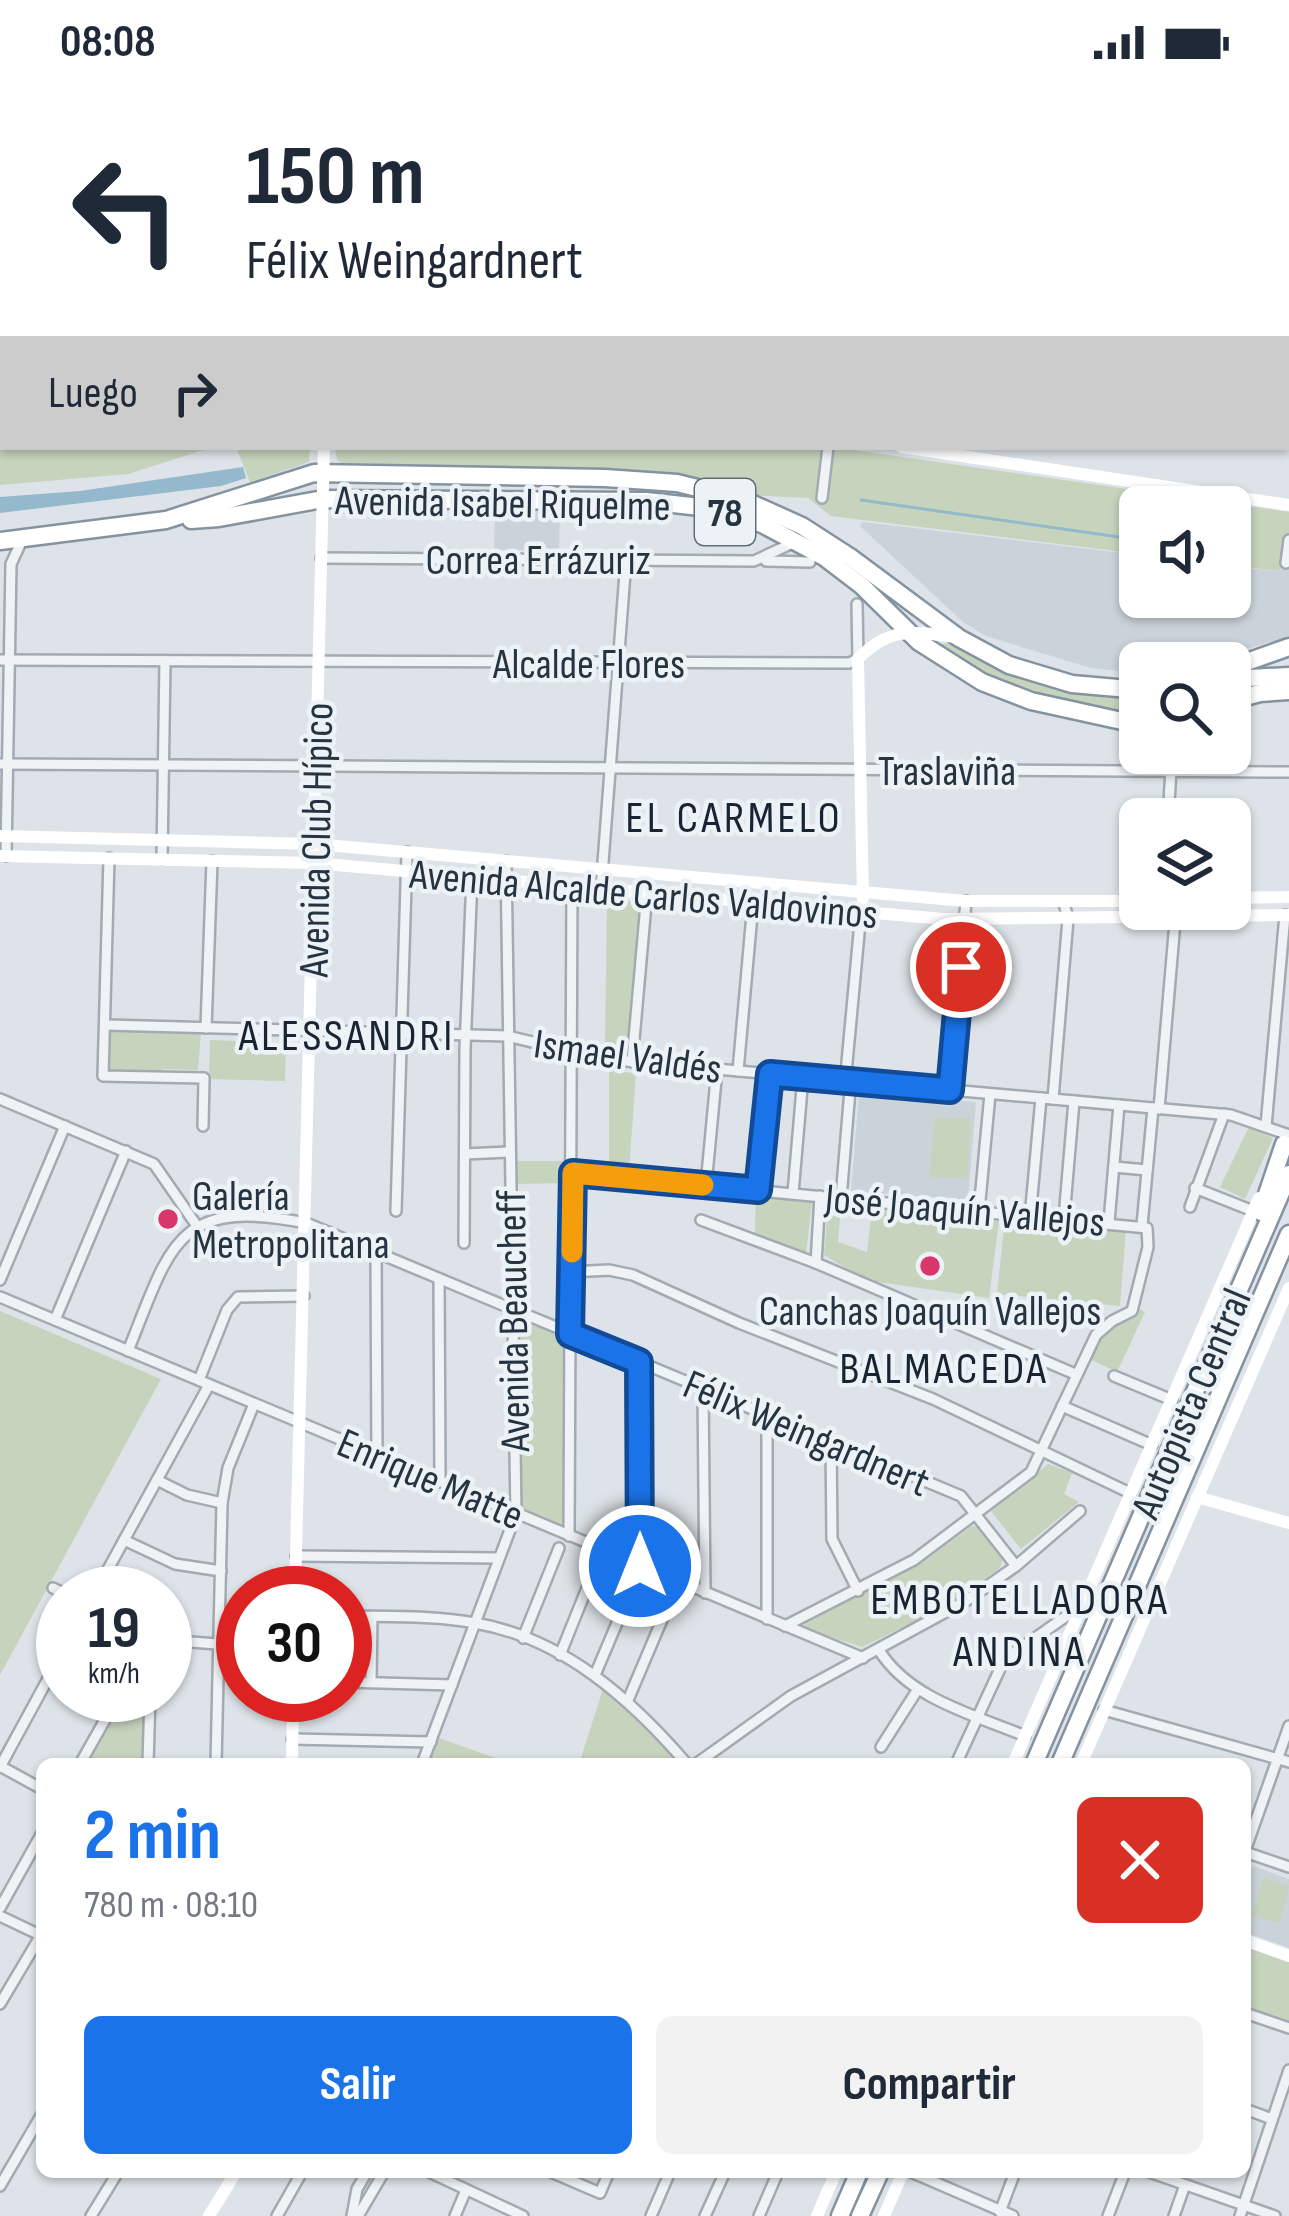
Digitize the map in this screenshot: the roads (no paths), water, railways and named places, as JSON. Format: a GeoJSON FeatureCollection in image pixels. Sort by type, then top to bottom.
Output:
{"type":"FeatureCollection","features":[{"type":"Feature","properties":{"kind":"highway","name":"Avenida Isabel Riquelme"},"geometry":{"type":"LineString","coordinates":[[166,520],[289,478],[324,472],[632,479],[720,493],[763,507],[821,537],[959,638],[1040,676],[1119,689]]}},
{"type":"Feature","properties":{"kind":"highway","name":"Avenida Isabel Riquelme"},"geometry":{"type":"LineString","coordinates":[[0,541],[219,518],[323,499],[664,502],[743,517],[797,541],[848,574],[948,664],[998,689],[1119,720]]}},
{"type":"Feature","properties":{"kind":"highway"},"geometry":{"type":"LineString","coordinates":[[1251,661],[1289,647]]}},
{"type":"Feature","properties":{"kind":"highway"},"geometry":{"type":"LineString","coordinates":[[1251,678],[1289,676]]}},
{"type":"Feature","properties":{"kind":"highway"},"geometry":{"type":"LineString","coordinates":[[1251,695],[1289,691]]}},
{"type":"Feature","properties":{"kind":"highway"},"geometry":{"type":"LineString","coordinates":[[1230,1310],[1286,1140]]}},
{"type":"Feature","properties":{"kind":"highway","name":"Autopista Central"},"geometry":{"type":"LineString","coordinates":[[1037,1758],[1289,1174]]}},
{"type":"Feature","properties":{"kind":"highway","name":"Autopista Central"},"geometry":{"type":"LineString","coordinates":[[1063,1758],[1289,1238]]}},
{"type":"Feature","properties":{"kind":"highway"},"geometry":{"type":"LineString","coordinates":[[837,2216],[856,2178]]}},
{"type":"Feature","properties":{"kind":"highway"},"geometry":{"type":"LineString","coordinates":[[860,2216],[877,2178]]}},
{"type":"Feature","properties":{"kind":"main road","name":"Avenida Club Hípico"},"geometry":{"type":"LineString","coordinates":[[296,1566],[324,450]]}},
{"type":"Feature","properties":{"kind":"main road"},"geometry":{"type":"LineString","coordinates":[[921,450],[1289,505]]}},
{"type":"Feature","properties":{"kind":"main road"},"geometry":{"type":"LineString","coordinates":[[861,912],[858,659],[877,640],[908,632],[959,638]]}},
{"type":"Feature","properties":{"kind":"main road","name":"Avenida Alcalde Carlos Valdovinos"},"geometry":{"type":"LineString","coordinates":[[3,836],[314,844],[966,902],[1119,901]]}},
{"type":"Feature","properties":{"kind":"main road"},"geometry":{"type":"LineString","coordinates":[[34,837],[39,847],[34,856]]}},
{"type":"Feature","properties":{"kind":"main road"},"geometry":{"type":"LineString","coordinates":[[52,837],[47,848],[52,857]]}},
{"type":"Feature","properties":{"kind":"main road"},"geometry":{"type":"LineString","coordinates":[[73,857],[79,849],[74,838]]}},
{"type":"Feature","properties":{"kind":"main road"},"geometry":{"type":"LineString","coordinates":[[92,838],[87,849],[93,858]]}},
{"type":"Feature","properties":{"kind":"main road"},"geometry":{"type":"LineString","coordinates":[[219,861],[233,852],[235,842]]}},
{"type":"Feature","properties":{"kind":"main road"},"geometry":{"type":"LineString","coordinates":[[235,842],[245,861]]}},
{"type":"Feature","properties":{"kind":"main road","name":"Avenida Alcalde Carlos Valdovinos"},"geometry":{"type":"LineString","coordinates":[[3,856],[314,863],[965,920],[1119,916]]}},
{"type":"Feature","properties":{"kind":"main road"},"geometry":{"type":"LineString","coordinates":[[690,897],[693,878]]}},
{"type":"Feature","properties":{"kind":"main road"},"geometry":{"type":"LineString","coordinates":[[774,904],[775,885]]}},
{"type":"Feature","properties":{"kind":"main road"},"geometry":{"type":"LineString","coordinates":[[1251,898],[1289,897]]}},
{"type":"Feature","properties":{"kind":"main road"},"geometry":{"type":"LineString","coordinates":[[1260,898],[1260,915]]}},
{"type":"Feature","properties":{"kind":"main road","name":"Avenida Alcalde Carlos Valdovinos"},"geometry":{"type":"LineString","coordinates":[[1251,915],[1287,915]]}},
{"type":"Feature","properties":{"kind":"main road"},"geometry":{"type":"LineString","coordinates":[[1016,1758],[1286,1140]]}},
{"type":"Feature","properties":{"kind":"main road"},"geometry":{"type":"LineString","coordinates":[[1084,1758],[1289,1288]]}},
{"type":"Feature","properties":{"kind":"main road"},"geometry":{"type":"LineString","coordinates":[[1197,1497],[1289,1523]]}},
{"type":"Feature","properties":{"kind":"main road"},"geometry":{"type":"LineString","coordinates":[[292,1722],[292,1758]]}},
{"type":"Feature","properties":{"kind":"main road"},"geometry":{"type":"LineString","coordinates":[[1251,1942],[1289,1956]]}},
{"type":"Feature","properties":{"kind":"main road"},"geometry":{"type":"LineString","coordinates":[[209,2216],[232,2178]]}},
{"type":"Feature","properties":{"kind":"main road"},"geometry":{"type":"LineString","coordinates":[[817,2216],[833,2178]]}},
{"type":"Feature","properties":{"kind":"main road"},"geometry":{"type":"LineString","coordinates":[[884,2216],[904,2178]]}},
{"type":"Feature","properties":{"kind":"street"},"geometry":{"type":"LineString","coordinates":[[822,498],[827,450]]}},
{"type":"Feature","properties":{"kind":"street"},"geometry":{"type":"LineString","coordinates":[[3,856],[11,560],[23,538]]}},
{"type":"Feature","properties":{"kind":"street"},"geometry":{"type":"LineString","coordinates":[[1286,563],[1289,540]]}},
{"type":"Feature","properties":{"kind":"street","name":"Correa Errázuriz"},"geometry":{"type":"LineString","coordinates":[[754,561],[797,541]]}},
{"type":"Feature","properties":{"kind":"street","name":"Correa Errázuriz"},"geometry":{"type":"LineString","coordinates":[[322,558],[810,562]]}},
{"type":"Feature","properties":{"kind":"street"},"geometry":{"type":"LineString","coordinates":[[601,889],[626,560]]}},
{"type":"Feature","properties":{"kind":"street"},"geometry":{"type":"LineString","coordinates":[[857,604],[858,659]]}},
{"type":"Feature","properties":{"kind":"street","name":"Alcalde Flores"},"geometry":{"type":"LineString","coordinates":[[319,662],[845,663],[858,659]]}},
{"type":"Feature","properties":{"kind":"street"},"geometry":{"type":"LineString","coordinates":[[5,660],[319,662]]}},
{"type":"Feature","properties":{"kind":"street"},"geometry":{"type":"LineString","coordinates":[[162,860],[165,661]]}},
{"type":"Feature","properties":{"kind":"street","name":"Traslaviña"},"geometry":{"type":"LineString","coordinates":[[4,764],[1119,770]]}},
{"type":"Feature","properties":{"kind":"street","name":"Traslaviña"},"geometry":{"type":"LineString","coordinates":[[1251,771],[1289,772]]}},
{"type":"Feature","properties":{"kind":"street"},"geometry":{"type":"LineString","coordinates":[[396,1211],[407,852]]}},
{"type":"Feature","properties":{"kind":"street"},"geometry":{"type":"LineString","coordinates":[[109,858],[103,1076],[204,1078],[202,1126]]}},
{"type":"Feature","properties":{"kind":"street"},"geometry":{"type":"LineString","coordinates":[[206,1028],[219,861]]}},
{"type":"Feature","properties":{"kind":"street","name":"Avenida Beaucheff"},"geometry":{"type":"LineString","coordinates":[[424,1758],[516,1514],[506,861]]}},
{"type":"Feature","properties":{"kind":"street"},"geometry":{"type":"LineString","coordinates":[[464,1243],[472,877]]}},
{"type":"Feature","properties":{"kind":"street"},"geometry":{"type":"LineString","coordinates":[[569,1537],[572,886]]}},
{"type":"Feature","properties":{"kind":"street"},"geometry":{"type":"LineString","coordinates":[[632,1062],[647,893]]}},
{"type":"Feature","properties":{"kind":"street"},"geometry":{"type":"LineString","coordinates":[[950,1090],[966,902]]}},
{"type":"Feature","properties":{"kind":"street"},"geometry":{"type":"LineString","coordinates":[[1031,1207],[1068,919],[1064,902]]}},
{"type":"Feature","properties":{"kind":"street"},"geometry":{"type":"LineString","coordinates":[[738,1071],[753,903]]}},
{"type":"Feature","properties":{"kind":"street"},"geometry":{"type":"LineString","coordinates":[[841,1198],[861,912]]}},
{"type":"Feature","properties":{"kind":"street"},"geometry":{"type":"LineString","coordinates":[[1266,1126],[1287,915]]}},
{"type":"Feature","properties":{"kind":"street"},"geometry":{"type":"LineString","coordinates":[[785,1626],[914,1560],[1031,1472],[1102,1328],[1132,1311],[1148,1247],[1144,1227],[1147,1170],[1171,930]]}},
{"type":"Feature","properties":{"kind":"street","name":"Ismael Valdés"},"geometry":{"type":"LineString","coordinates":[[106,1025],[507,1036],[573,1054],[632,1062],[1224,1114],[1266,1126],[1286,1140]]}},
{"type":"Feature","properties":{"kind":"street"},"geometry":{"type":"LineString","coordinates":[[706,1185],[717,1069]]}},
{"type":"Feature","properties":{"kind":"street"},"geometry":{"type":"LineString","coordinates":[[758,1190],[770,1074]]}},
{"type":"Feature","properties":{"kind":"street"},"geometry":{"type":"LineString","coordinates":[[793,1193],[803,1077]]}},
{"type":"Feature","properties":{"kind":"street"},"geometry":{"type":"LineString","coordinates":[[980,1210],[990,1094]]}},
{"type":"Feature","properties":{"kind":"street"},"geometry":{"type":"LineString","coordinates":[[1064,1218],[1074,1101]]}},
{"type":"Feature","properties":{"kind":"street"},"geometry":{"type":"LineString","coordinates":[[1,1102],[158,1167],[197,1226],[166,1258],[128,1351]]}},
{"type":"Feature","properties":{"kind":"street"},"geometry":{"type":"LineString","coordinates":[[1109,1222],[1119,1105]]}},
{"type":"Feature","properties":{"kind":"street"},"geometry":{"type":"LineString","coordinates":[[1190,1207],[1224,1114]]}},
{"type":"Feature","properties":{"kind":"street"},"geometry":{"type":"LineString","coordinates":[[0,1280],[65,1126]]}},
{"type":"Feature","properties":{"kind":"street"},"geometry":{"type":"LineString","coordinates":[[55,1320],[126,1151]]}},
{"type":"Feature","properties":{"kind":"street"},"geometry":{"type":"LineString","coordinates":[[465,1154],[508,1152]]}},
{"type":"Feature","properties":{"kind":"street"},"geometry":{"type":"LineString","coordinates":[[1114,1167],[1147,1170]]}},
{"type":"Feature","properties":{"kind":"street","name":"José Joaquín Vallejos"},"geometry":{"type":"LineString","coordinates":[[573,1173],[1144,1227]]}},
{"type":"Feature","properties":{"kind":"street"},"geometry":{"type":"LineString","coordinates":[[1195,1188],[1253,1211]]}},
{"type":"Feature","properties":{"kind":"street"},"geometry":{"type":"LineString","coordinates":[[816,1263],[820,1196]]}},
{"type":"Feature","properties":{"kind":"street","name":"Félix Weingardnert"},"geometry":{"type":"LineString","coordinates":[[197,1226],[218,1216],[245,1214],[306,1223],[376,1252],[961,1496],[1016,1566]]}},
{"type":"Feature","properties":{"kind":"street"},"geometry":{"type":"LineString","coordinates":[[701,1220],[816,1263],[1075,1375]]}},
{"type":"Feature","properties":{"kind":"street"},"geometry":{"type":"LineString","coordinates":[[376,1252],[377,1456]]}},
{"type":"Feature","properties":{"kind":"street"},"geometry":{"type":"LineString","coordinates":[[571,1272],[609,1270],[633,1275],[695,1299],[933,1399],[1130,1493]]}},
{"type":"Feature","properties":{"kind":"street"},"geometry":{"type":"LineString","coordinates":[[439,1279],[440,1482]]}},
{"type":"Feature","properties":{"kind":"street"},"geometry":{"type":"LineString","coordinates":[[110,1566],[204,1383],[234,1300],[247,1294],[304,1296]]}},
{"type":"Feature","properties":{"kind":"street","name":"Enrique Matte"},"geometry":{"type":"LineString","coordinates":[[0,1297],[863,1658]]}},
{"type":"Feature","properties":{"kind":"street"},"geometry":{"type":"LineString","coordinates":[[639,1362],[640,1566]]}},
{"type":"Feature","properties":{"kind":"street"},"geometry":{"type":"LineString","coordinates":[[1114,1376],[1172,1400]]}},
{"type":"Feature","properties":{"kind":"street"},"geometry":{"type":"LineString","coordinates":[[703,1389],[705,1593]]}},
{"type":"Feature","properties":{"kind":"street"},"geometry":{"type":"LineString","coordinates":[[221,1566],[222,1503],[229,1468],[254,1403]]}},
{"type":"Feature","properties":{"kind":"street"},"geometry":{"type":"LineString","coordinates":[[1062,1406],[1151,1444]]}},
{"type":"Feature","properties":{"kind":"street"},"geometry":{"type":"LineString","coordinates":[[767,1416],[767,1619]]}},
{"type":"Feature","properties":{"kind":"street"},"geometry":{"type":"LineString","coordinates":[[831,1442],[832,1539],[858,1591]]}},
{"type":"Feature","properties":{"kind":"street"},"geometry":{"type":"LineString","coordinates":[[157,1480],[187,1495],[222,1503]]}},
{"type":"Feature","properties":{"kind":"street"},"geometry":{"type":"LineString","coordinates":[[701,1758],[791,1696],[950,1611],[1016,1566],[1080,1511]]}},
{"type":"Feature","properties":{"kind":"street"},"geometry":{"type":"LineString","coordinates":[[124,1540],[175,1564],[216,1570]]}},
{"type":"Feature","properties":{"kind":"street"},"geometry":{"type":"LineString","coordinates":[[523,1638],[559,1548]]}},
{"type":"Feature","properties":{"kind":"street"},"geometry":{"type":"LineString","coordinates":[[296,1556],[500,1558]]}},
{"type":"Feature","properties":{"kind":"street"},"geometry":{"type":"LineString","coordinates":[[560,1655],[597,1563]]}},
{"type":"Feature","properties":{"kind":"street"},"geometry":{"type":"LineString","coordinates":[[595,1675],[636,1578]]}},
{"type":"Feature","properties":{"kind":"street"},"geometry":{"type":"LineString","coordinates":[[628,1700],[678,1582]]}},
{"type":"Feature","properties":{"kind":"street"},"geometry":{"type":"LineString","coordinates":[[959,1758],[1007,1656],[1082,1606]]}},
{"type":"Feature","properties":{"kind":"street"},"geometry":{"type":"LineString","coordinates":[[372,1617],[475,1623],[523,1638],[595,1675],[628,1700],[686,1758]]}},
{"type":"Feature","properties":{"kind":"street"},"geometry":{"type":"LineString","coordinates":[[879,1650],[897,1675],[918,1690],[1025,1736]]}},
{"type":"Feature","properties":{"kind":"street"},"geometry":{"type":"LineString","coordinates":[[372,1682],[452,1685]]}},
{"type":"Feature","properties":{"kind":"street"},"geometry":{"type":"LineString","coordinates":[[881,1747],[918,1690]]}},
{"type":"Feature","properties":{"kind":"street"},"geometry":{"type":"LineString","coordinates":[[36,1701],[0,1767],[36,1786]]}},
{"type":"Feature","properties":{"kind":"street"},"geometry":{"type":"LineString","coordinates":[[1105,1710],[1284,1761]]}},
{"type":"Feature","properties":{"kind":"street"},"geometry":{"type":"LineString","coordinates":[[83,1758],[104,1722]]}},
{"type":"Feature","properties":{"kind":"street"},"geometry":{"type":"LineString","coordinates":[[148,1758],[149,1722]]}},
{"type":"Feature","properties":{"kind":"street"},"geometry":{"type":"LineString","coordinates":[[216,1758],[217,1722]]}},
{"type":"Feature","properties":{"kind":"street"},"geometry":{"type":"LineString","coordinates":[[1251,1838],[1284,1761],[1289,1726]]}},
{"type":"Feature","properties":{"kind":"street"},"geometry":{"type":"LineString","coordinates":[[292,1739],[430,1742]]}},
{"type":"Feature","properties":{"kind":"street"},"geometry":{"type":"LineString","coordinates":[[36,1844],[0,1912],[36,1933]]}},
{"type":"Feature","properties":{"kind":"street"},"geometry":{"type":"LineString","coordinates":[[1251,1854],[1289,1867]]}},
{"type":"Feature","properties":{"kind":"street"},"geometry":{"type":"LineString","coordinates":[[0,2004],[36,1944]]}},
{"type":"Feature","properties":{"kind":"street"},"geometry":{"type":"LineString","coordinates":[[1251,2015],[1289,2028]]}},
{"type":"Feature","properties":{"kind":"street"},"geometry":{"type":"LineString","coordinates":[[1242,2211],[1289,2070]]}},
{"type":"Feature","properties":{"kind":"street"},"geometry":{"type":"LineString","coordinates":[[1251,2111],[1272,2119]]}},
{"type":"Feature","properties":{"kind":"street"},"geometry":{"type":"LineString","coordinates":[[0,2186],[36,2124]]}},
{"type":"Feature","properties":{"kind":"street"},"geometry":{"type":"LineString","coordinates":[[92,2216],[114,2178]]}},
{"type":"Feature","properties":{"kind":"street"},"geometry":{"type":"LineString","coordinates":[[278,2216],[299,2178]]}},
{"type":"Feature","properties":{"kind":"street"},"geometry":{"type":"LineString","coordinates":[[355,2216],[364,2178]]}},
{"type":"Feature","properties":{"kind":"street"},"geometry":{"type":"LineString","coordinates":[[355,2216],[380,2178]]}},
{"type":"Feature","properties":{"kind":"street"},"geometry":{"type":"LineString","coordinates":[[441,2178],[523,2216]]}},
{"type":"Feature","properties":{"kind":"street"},"geometry":{"type":"LineString","coordinates":[[576,2178],[600,2193],[606,2178]]}},
{"type":"Feature","properties":{"kind":"street"},"geometry":{"type":"LineString","coordinates":[[651,2216],[667,2178]]}},
{"type":"Feature","properties":{"kind":"street"},"geometry":{"type":"LineString","coordinates":[[705,2216],[721,2178]]}},
{"type":"Feature","properties":{"kind":"street"},"geometry":{"type":"LineString","coordinates":[[759,2216],[775,2178]]}},
{"type":"Feature","properties":{"kind":"street"},"geometry":{"type":"LineString","coordinates":[[920,2178],[1013,2216]]}},
{"type":"Feature","properties":{"kind":"street"},"geometry":{"type":"LineString","coordinates":[[999,2213],[1014,2178]]}},
{"type":"Feature","properties":{"kind":"street"},"geometry":{"type":"LineString","coordinates":[[1108,2216],[1123,2178]]}},
{"type":"Feature","properties":{"kind":"street"},"geometry":{"type":"LineString","coordinates":[[1166,2178],[1242,2211],[1275,2216]]}},
{"type":"Feature","properties":{"kind":"street"},"geometry":{"type":"LineString","coordinates":[[1174,2216],[1185,2185]]}},
{"type":"Feature","properties":{"kind":"street"},"geometry":{"type":"LineString","coordinates":[[454,2216],[466,2190]]}},
{"type":"Feature","properties":{"kind":"water"},"geometry":{"type":"Polygon","coordinates":[[[243,467],[246,478],[221,486],[0,513],[0,497],[80,491],[243,467]]]}},
{"type":"Feature","properties":{"kind":"waterway"},"geometry":{"type":"LineString","coordinates":[[861,500],[1119,537]]}},
{"type":"Feature","properties":{"kind":"place","name":"Galería Metropolitana"},"geometry":{"type":"Point","coordinates":[168,1219]}},
{"type":"Feature","properties":{"kind":"place","name":"Canchas Joaquín Vallejos"},"geometry":{"type":"Point","coordinates":[930,1266]}},
{"type":"Feature","properties":{"kind":"district","name":"EL CARMELO"},"geometry":{"type":"Point","coordinates":[734,816]}},
{"type":"Feature","properties":{"kind":"district","name":"ALESSANDRI"},"geometry":{"type":"Point","coordinates":[347,1034]}},
{"type":"Feature","properties":{"kind":"district","name":"BALMACEDA"},"geometry":{"type":"Point","coordinates":[944,1367]}},
{"type":"Feature","properties":{"kind":"district","name":"EMBOTELLADORA ANDINA"},"geometry":{"type":"Point","coordinates":[1020,1624]}}]}
